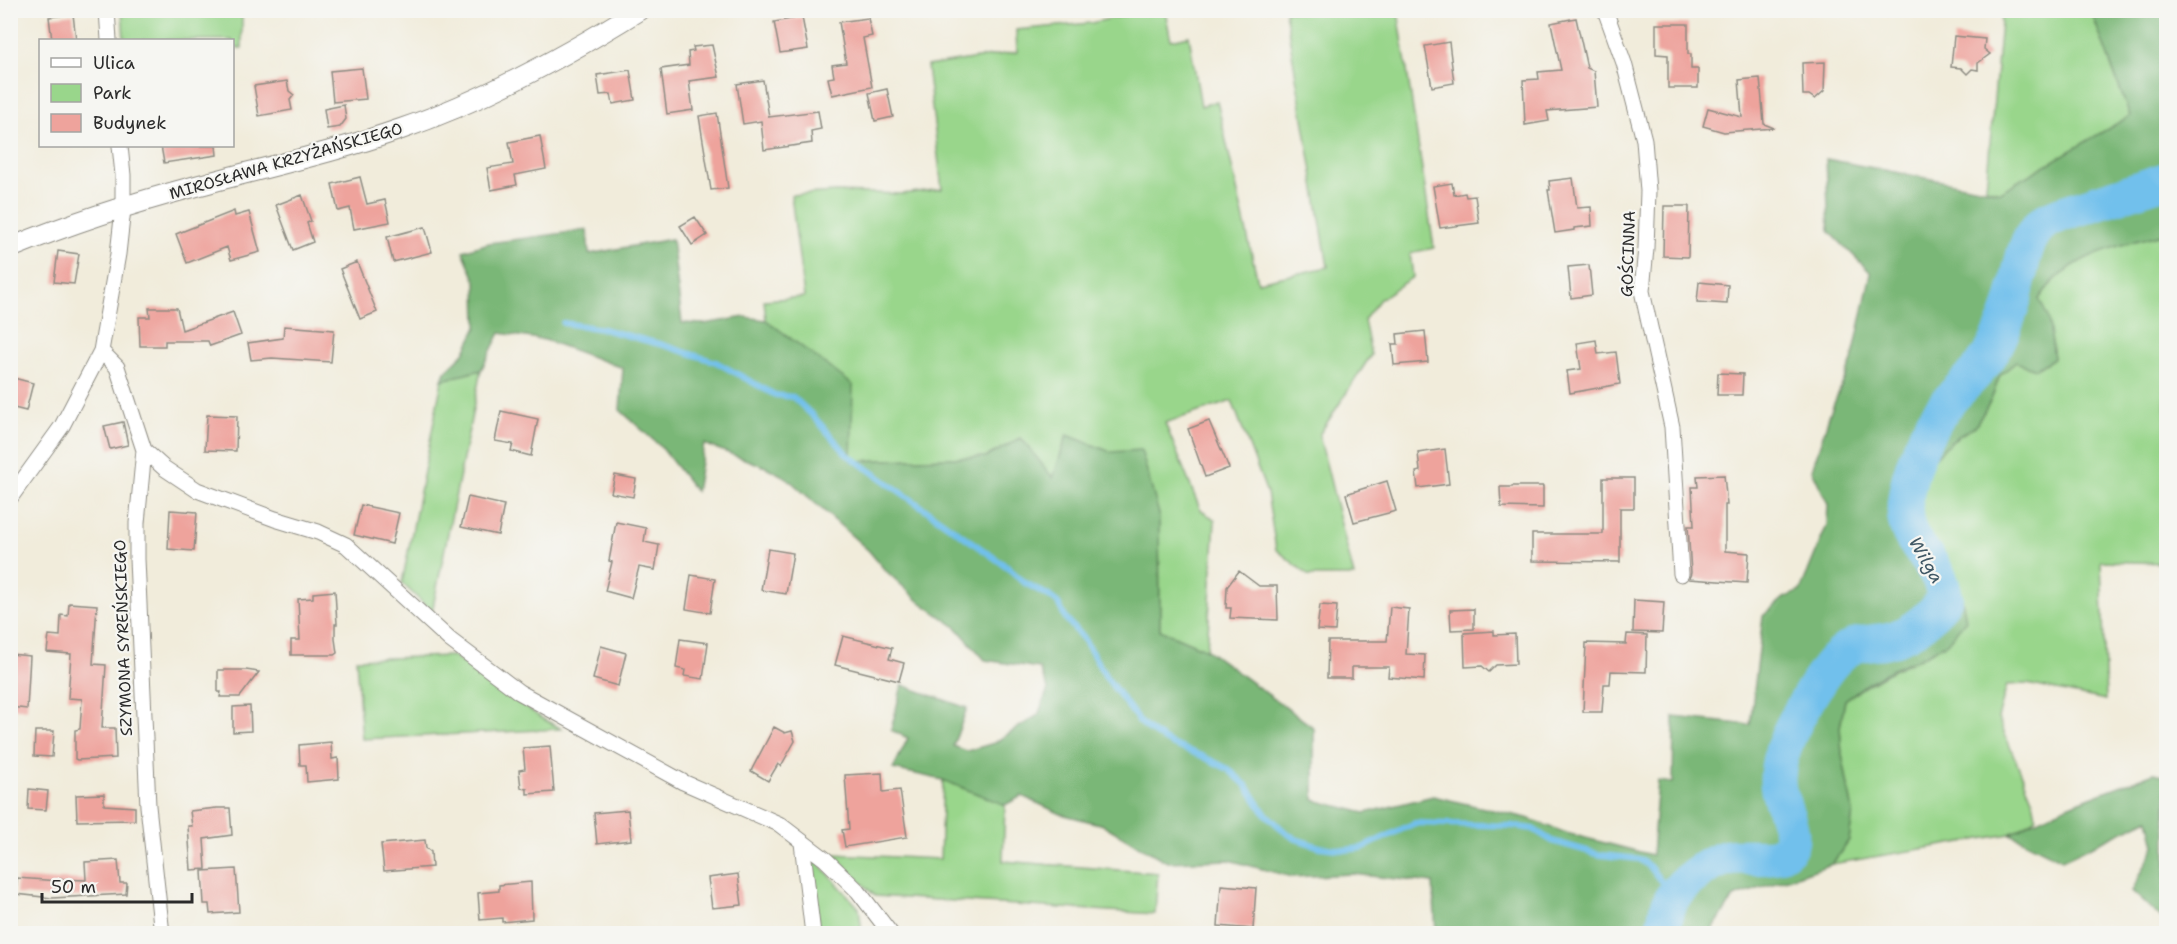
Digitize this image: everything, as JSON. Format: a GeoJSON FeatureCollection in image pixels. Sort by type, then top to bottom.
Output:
{"type":"FeatureCollection","features":[{"type":"Feature","properties":{"kind":"street"},"geometry":{"type":"LineString","coordinates":[[107,10],[110,39]]}},
{"type":"Feature","properties":{"kind":"street","name":"MIROSŁAWA KRZYŻAŃSKIEGO"},"geometry":{"type":"LineString","coordinates":[[10,248],[37,237],[197,186],[362,142],[402,129],[477,99],[594,39],[639,10]]}},
{"type":"Feature","properties":{"kind":"street","name":"GOŚCINNA"},"geometry":{"type":"LineString","coordinates":[[1605,10],[1624,63],[1644,140],[1648,191],[1642,291],[1672,427],[1681,574]]}},
{"type":"Feature","properties":{"kind":"street"},"geometry":{"type":"LineString","coordinates":[[10,498],[63,426],[101,351],[118,254],[123,209],[120,147]]}},
{"type":"Feature","properties":{"kind":"street","name":"SZYMONA SYREŃSKIEGO"},"geometry":{"type":"LineString","coordinates":[[101,351],[117,367],[144,450],[137,523],[137,559],[148,806],[162,933]]}},
{"type":"Feature","properties":{"kind":"street"},"geometry":{"type":"LineString","coordinates":[[144,450],[164,468],[197,490],[274,519],[318,532],[346,545],[450,640],[519,692],[683,782],[779,824],[825,860],[858,891],[891,933]]}},
{"type":"Feature","properties":{"kind":"street"},"geometry":{"type":"LineString","coordinates":[[802,843],[813,933]]}},
{"type":"Feature","properties":{"kind":"green space"},"geometry":{"type":"Polygon","coordinates":[[[122,11],[242,11],[242,48],[234,48],[234,39],[124,39],[122,11]]]}},
{"type":"Feature","properties":{"kind":"green space"},"geometry":{"type":"Polygon","coordinates":[[[1144,11],[1165,11],[1171,40],[1189,36],[1201,106],[1217,101],[1258,282],[1328,267],[1285,11],[1398,11],[1434,248],[1410,253],[1413,277],[1380,299],[1364,320],[1371,355],[1319,435],[1354,576],[1309,576],[1276,549],[1267,493],[1232,401],[1165,423],[1200,509],[1215,520],[1207,650],[1160,630],[1159,514],[1111,452],[1067,435],[1053,479],[1021,438],[986,457],[851,461],[852,385],[766,320],[764,300],[804,297],[791,195],[836,192],[902,194],[942,189],[927,66],[1017,52],[1016,30],[1091,23],[1144,11]]]}},
{"type":"Feature","properties":{"kind":"green space"},"geometry":{"type":"Polygon","coordinates":[[[2002,11],[2091,11],[2130,116],[2000,192],[1986,188],[2002,11]]]}},
{"type":"Feature","properties":{"kind":"green space"},"geometry":{"type":"Polygon","coordinates":[[[2091,11],[2166,11],[2166,233],[2096,254],[2065,272],[2051,284],[2039,299],[2048,317],[2054,358],[2036,369],[2016,362],[2000,375],[1991,400],[1976,425],[1951,441],[1930,463],[1919,490],[1917,521],[1952,567],[1961,593],[1966,620],[1947,643],[1893,669],[1868,683],[1845,700],[1840,727],[1842,755],[1853,812],[1849,840],[1832,864],[1734,897],[1710,933],[1436,933],[1433,883],[1352,874],[1292,877],[1229,860],[1167,862],[1103,825],[1061,814],[1022,796],[1005,805],[943,780],[893,769],[908,738],[891,730],[902,685],[967,708],[953,746],[967,751],[994,743],[1038,715],[1048,689],[1039,668],[985,660],[956,627],[920,602],[884,569],[869,551],[787,478],[766,467],[704,444],[696,492],[662,448],[620,410],[623,368],[545,340],[500,333],[481,370],[442,380],[445,372],[464,353],[477,327],[476,282],[463,251],[489,243],[587,230],[589,254],[672,239],[682,323],[704,324],[745,317],[766,320],[853,385],[851,461],[986,457],[1021,438],[1053,478],[1067,435],[1111,452],[1141,450],[1159,514],[1160,630],[1207,650],[1314,728],[1314,800],[1365,813],[1433,796],[1527,818],[1566,833],[1652,855],[1658,781],[1673,783],[1674,717],[1750,725],[1763,616],[1784,598],[1800,591],[1827,525],[1828,504],[1812,470],[1830,413],[1852,361],[1871,273],[1829,231],[1826,159],[2000,192],[2130,116],[2091,11]]]}},
{"type":"Feature","properties":{"kind":"green space"},"geometry":{"type":"Polygon","coordinates":[[[2166,233],[2166,563],[2101,561],[2106,700],[2027,684],[2007,685],[1998,718],[2033,801],[2036,816],[2034,820],[2010,834],[1832,864],[1849,840],[1853,812],[1842,755],[1840,727],[1845,700],[1882,676],[1922,657],[1933,544],[1917,521],[1919,490],[1930,463],[1951,441],[1976,425],[1991,400],[2000,375],[2016,362],[2036,369],[2054,358],[2049,328],[2039,299],[2051,283],[2080,261],[2095,254],[2112,247],[2166,233]]]}},
{"type":"Feature","properties":{"kind":"green space"},"geometry":{"type":"Polygon","coordinates":[[[481,370],[432,612],[402,583],[442,380],[481,370]]]}},
{"type":"Feature","properties":{"kind":"green space"},"geometry":{"type":"Polygon","coordinates":[[[453,656],[543,719],[562,729],[362,739],[356,659],[453,656]]]}},
{"type":"Feature","properties":{"kind":"green space"},"geometry":{"type":"Polygon","coordinates":[[[2154,773],[2166,776],[2166,920],[2162,919],[2132,891],[2155,846],[2149,819],[2062,860],[2010,834],[2063,808],[2154,773]]]}},
{"type":"Feature","properties":{"kind":"green space"},"geometry":{"type":"Polygon","coordinates":[[[943,780],[1005,805],[1003,861],[1158,873],[1155,914],[875,896],[833,854],[940,859],[943,780]]]}},
{"type":"Feature","properties":{"kind":"green space"},"geometry":{"type":"Polygon","coordinates":[[[816,860],[859,908],[862,933],[819,933],[813,865],[816,860]]]}},
{"type":"Feature","properties":{"kind":"building"},"geometry":{"type":"Polygon","coordinates":[[[73,14],[76,39],[52,39],[49,17],[73,14]]]}},
{"type":"Feature","properties":{"kind":"building"},"geometry":{"type":"Polygon","coordinates":[[[802,17],[808,49],[780,53],[774,22],[802,17]]]}},
{"type":"Feature","properties":{"kind":"building"},"geometry":{"type":"Polygon","coordinates":[[[868,18],[872,36],[863,38],[872,87],[832,95],[828,78],[834,77],[832,65],[846,63],[839,22],[868,18]]]}},
{"type":"Feature","properties":{"kind":"building"},"geometry":{"type":"Polygon","coordinates":[[[1576,18],[1587,68],[1594,71],[1597,107],[1547,111],[1549,121],[1525,125],[1523,80],[1539,79],[1538,72],[1561,70],[1551,23],[1576,18]]]}},
{"type":"Feature","properties":{"kind":"building"},"geometry":{"type":"Polygon","coordinates":[[[1656,24],[1688,24],[1688,54],[1691,54],[1691,69],[1698,69],[1698,88],[1668,88],[1668,55],[1656,54],[1656,24]]]}},
{"type":"Feature","properties":{"kind":"building"},"geometry":{"type":"Polygon","coordinates":[[[1954,36],[1985,39],[1984,49],[1990,54],[1978,63],[1978,70],[1972,69],[1967,74],[1961,68],[1951,67],[1954,36]]]}},
{"type":"Feature","properties":{"kind":"building"},"geometry":{"type":"Polygon","coordinates":[[[1449,42],[1454,83],[1432,87],[1425,46],[1449,42]]]}},
{"type":"Feature","properties":{"kind":"building"},"geometry":{"type":"Polygon","coordinates":[[[712,45],[719,77],[689,81],[693,110],[667,114],[661,69],[689,65],[688,52],[694,51],[693,47],[712,45]]]}},
{"type":"Feature","properties":{"kind":"building"},"geometry":{"type":"Polygon","coordinates":[[[1825,62],[1824,91],[1815,99],[1809,95],[1803,95],[1802,63],[1825,62]]]}},
{"type":"Feature","properties":{"kind":"building"},"geometry":{"type":"Polygon","coordinates":[[[362,68],[366,99],[333,102],[330,71],[362,68]]]}},
{"type":"Feature","properties":{"kind":"building"},"geometry":{"type":"Polygon","coordinates":[[[630,70],[635,100],[613,104],[611,94],[600,95],[597,75],[630,70]]]}},
{"type":"Feature","properties":{"kind":"building"},"geometry":{"type":"Polygon","coordinates":[[[1760,78],[1764,124],[1774,128],[1724,132],[1703,126],[1708,108],[1742,117],[1739,80],[1760,78]]]}},
{"type":"Feature","properties":{"kind":"building"},"geometry":{"type":"Polygon","coordinates":[[[763,80],[769,117],[818,111],[821,129],[811,131],[812,143],[764,150],[761,121],[743,124],[737,84],[763,80]]]}},
{"type":"Feature","properties":{"kind":"building"},"geometry":{"type":"Polygon","coordinates":[[[287,81],[289,91],[294,95],[290,100],[292,110],[259,116],[254,86],[287,81]]]}},
{"type":"Feature","properties":{"kind":"building"},"geometry":{"type":"Polygon","coordinates":[[[887,89],[893,117],[875,121],[869,93],[887,89]]]}},
{"type":"Feature","properties":{"kind":"building"},"geometry":{"type":"Polygon","coordinates":[[[344,105],[346,119],[340,127],[327,129],[324,109],[344,105]]]}},
{"type":"Feature","properties":{"kind":"building"},"geometry":{"type":"Polygon","coordinates":[[[717,113],[728,188],[711,190],[699,116],[717,113]]]}},
{"type":"Feature","properties":{"kind":"building"},"geometry":{"type":"Polygon","coordinates":[[[540,136],[546,169],[515,175],[517,185],[491,190],[487,168],[513,164],[509,142],[540,136]]]}},
{"type":"Feature","properties":{"kind":"building"},"geometry":{"type":"Polygon","coordinates":[[[161,147],[216,147],[217,155],[164,163],[161,147]]]}},
{"type":"Feature","properties":{"kind":"building"},"geometry":{"type":"Polygon","coordinates":[[[360,177],[367,204],[385,200],[390,222],[354,229],[350,208],[338,211],[332,184],[360,177]]]}},
{"type":"Feature","properties":{"kind":"building"},"geometry":{"type":"Polygon","coordinates":[[[1573,178],[1577,208],[1591,207],[1592,226],[1555,233],[1548,190],[1550,190],[1549,181],[1573,178]]]}},
{"type":"Feature","properties":{"kind":"building"},"geometry":{"type":"Polygon","coordinates":[[[1452,183],[1454,195],[1465,193],[1466,197],[1475,196],[1479,223],[1440,228],[1433,186],[1452,183]]]}},
{"type":"Feature","properties":{"kind":"building"},"geometry":{"type":"Polygon","coordinates":[[[302,195],[311,221],[307,223],[313,242],[293,250],[276,205],[302,195]]]}},
{"type":"Feature","properties":{"kind":"building"},"geometry":{"type":"Polygon","coordinates":[[[1664,206],[1689,206],[1688,257],[1663,256],[1664,206]]]}},
{"type":"Feature","properties":{"kind":"building"},"geometry":{"type":"Polygon","coordinates":[[[234,211],[235,216],[249,212],[260,252],[231,260],[227,247],[187,263],[176,234],[234,211]]]}},
{"type":"Feature","properties":{"kind":"building"},"geometry":{"type":"Polygon","coordinates":[[[695,217],[707,235],[692,245],[680,226],[695,217]]]}},
{"type":"Feature","properties":{"kind":"building"},"geometry":{"type":"Polygon","coordinates":[[[425,227],[432,252],[393,262],[387,237],[425,227]]]}},
{"type":"Feature","properties":{"kind":"building"},"geometry":{"type":"Polygon","coordinates":[[[58,251],[79,254],[74,284],[54,282],[58,251]]]}},
{"type":"Feature","properties":{"kind":"building"},"geometry":{"type":"Polygon","coordinates":[[[357,262],[377,312],[360,319],[340,269],[357,262]]]}},
{"type":"Feature","properties":{"kind":"building"},"geometry":{"type":"Polygon","coordinates":[[[1589,265],[1592,295],[1571,298],[1568,267],[1589,265]]]}},
{"type":"Feature","properties":{"kind":"building"},"geometry":{"type":"Polygon","coordinates":[[[1699,282],[1728,285],[1727,304],[1697,302],[1699,282]]]}},
{"type":"Feature","properties":{"kind":"building"},"geometry":{"type":"Polygon","coordinates":[[[149,308],[177,308],[182,330],[233,312],[241,335],[210,346],[208,341],[165,341],[165,346],[140,346],[139,317],[150,317],[149,308]]]}},
{"type":"Feature","properties":{"kind":"building"},"geometry":{"type":"Polygon","coordinates":[[[284,326],[334,330],[331,362],[272,358],[251,360],[248,343],[283,338],[284,326]]]}},
{"type":"Feature","properties":{"kind":"building"},"geometry":{"type":"Polygon","coordinates":[[[1425,331],[1428,362],[1394,365],[1392,344],[1398,344],[1397,334],[1425,331]]]}},
{"type":"Feature","properties":{"kind":"building"},"geometry":{"type":"Polygon","coordinates":[[[1596,340],[1598,354],[1616,352],[1620,384],[1570,393],[1567,371],[1581,369],[1577,343],[1596,340]]]}},
{"type":"Feature","properties":{"kind":"building"},"geometry":{"type":"Polygon","coordinates":[[[1718,373],[1743,374],[1742,395],[1717,395],[1718,373]]]}},
{"type":"Feature","properties":{"kind":"building"},"geometry":{"type":"Polygon","coordinates":[[[10,377],[33,383],[26,411],[10,407],[10,377]]]}},
{"type":"Feature","properties":{"kind":"building"},"geometry":{"type":"Polygon","coordinates":[[[501,411],[538,419],[531,456],[511,451],[513,444],[495,441],[501,411]]]}},
{"type":"Feature","properties":{"kind":"building"},"geometry":{"type":"Polygon","coordinates":[[[207,415],[237,416],[236,451],[205,450],[207,415]]]}},
{"type":"Feature","properties":{"kind":"building"},"geometry":{"type":"Polygon","coordinates":[[[1209,421],[1229,468],[1205,477],[1188,429],[1209,421]]]}},
{"type":"Feature","properties":{"kind":"building"},"geometry":{"type":"Polygon","coordinates":[[[123,422],[128,445],[110,449],[104,426],[123,422]]]}},
{"type":"Feature","properties":{"kind":"building"},"geometry":{"type":"Polygon","coordinates":[[[1445,449],[1449,484],[1418,488],[1416,472],[1420,471],[1418,453],[1445,449]]]}},
{"type":"Feature","properties":{"kind":"building"},"geometry":{"type":"Polygon","coordinates":[[[615,475],[636,479],[633,497],[611,493],[615,475]]]}},
{"type":"Feature","properties":{"kind":"building"},"geometry":{"type":"Polygon","coordinates":[[[1724,475],[1727,505],[1725,505],[1725,551],[1749,553],[1747,583],[1689,579],[1691,573],[1688,526],[1694,526],[1692,487],[1698,487],[1697,476],[1724,475]]]}},
{"type":"Feature","properties":{"kind":"building"},"geometry":{"type":"Polygon","coordinates":[[[1603,478],[1634,478],[1634,508],[1620,508],[1620,562],[1532,561],[1532,534],[1603,534],[1603,478]]]}},
{"type":"Feature","properties":{"kind":"building"},"geometry":{"type":"Polygon","coordinates":[[[1387,481],[1396,511],[1354,522],[1346,494],[1387,481]]]}},
{"type":"Feature","properties":{"kind":"building"},"geometry":{"type":"Polygon","coordinates":[[[1543,486],[1543,508],[1501,507],[1500,487],[1543,486]]]}},
{"type":"Feature","properties":{"kind":"building"},"geometry":{"type":"Polygon","coordinates":[[[468,497],[504,505],[498,535],[461,527],[468,497]]]}},
{"type":"Feature","properties":{"kind":"building"},"geometry":{"type":"Polygon","coordinates":[[[361,505],[399,513],[392,544],[354,535],[361,505]]]}},
{"type":"Feature","properties":{"kind":"building"},"geometry":{"type":"Polygon","coordinates":[[[170,510],[197,512],[194,551],[168,549],[170,510]]]}},
{"type":"Feature","properties":{"kind":"building"},"geometry":{"type":"Polygon","coordinates":[[[616,522],[646,528],[644,542],[659,545],[655,570],[639,567],[631,598],[605,591],[612,562],[609,561],[616,522]]]}},
{"type":"Feature","properties":{"kind":"building"},"geometry":{"type":"Polygon","coordinates":[[[768,549],[793,553],[786,594],[761,590],[768,549]]]}},
{"type":"Feature","properties":{"kind":"building"},"geometry":{"type":"Polygon","coordinates":[[[1239,571],[1259,586],[1277,586],[1278,620],[1230,618],[1231,608],[1226,608],[1227,587],[1239,571]]]}},
{"type":"Feature","properties":{"kind":"building"},"geometry":{"type":"Polygon","coordinates":[[[691,575],[715,579],[710,613],[686,609],[691,575]]]}},
{"type":"Feature","properties":{"kind":"building"},"geometry":{"type":"Polygon","coordinates":[[[335,591],[337,653],[334,655],[291,655],[291,640],[300,640],[298,599],[313,598],[313,593],[335,591]]]}},
{"type":"Feature","properties":{"kind":"building"},"geometry":{"type":"Polygon","coordinates":[[[1634,600],[1664,602],[1662,633],[1633,632],[1634,600]]]}},
{"type":"Feature","properties":{"kind":"building"},"geometry":{"type":"Polygon","coordinates":[[[69,603],[97,605],[93,664],[106,665],[102,728],[115,728],[116,758],[75,759],[75,730],[80,729],[82,699],[68,698],[71,654],[47,652],[49,635],[60,636],[61,615],[68,616],[69,603]]]}},
{"type":"Feature","properties":{"kind":"building"},"geometry":{"type":"Polygon","coordinates":[[[1320,605],[1337,606],[1335,631],[1317,630],[1320,605]]]}},
{"type":"Feature","properties":{"kind":"building"},"geometry":{"type":"Polygon","coordinates":[[[1390,607],[1409,609],[1406,654],[1425,655],[1424,680],[1388,677],[1389,667],[1352,667],[1352,678],[1327,678],[1328,641],[1387,641],[1390,607]]]}},
{"type":"Feature","properties":{"kind":"building"},"geometry":{"type":"Polygon","coordinates":[[[1474,609],[1474,629],[1451,630],[1450,610],[1474,609]]]}},
{"type":"Feature","properties":{"kind":"building"},"geometry":{"type":"Polygon","coordinates":[[[1494,631],[1494,635],[1515,634],[1516,664],[1496,665],[1489,672],[1482,666],[1465,667],[1464,633],[1494,631]]]}},
{"type":"Feature","properties":{"kind":"building"},"geometry":{"type":"Polygon","coordinates":[[[1627,634],[1647,635],[1646,672],[1611,671],[1610,684],[1604,684],[1602,712],[1583,712],[1586,643],[1626,644],[1627,634]]]}},
{"type":"Feature","properties":{"kind":"building"},"geometry":{"type":"Polygon","coordinates":[[[843,636],[892,648],[889,659],[904,663],[899,681],[835,665],[843,636]]]}},
{"type":"Feature","properties":{"kind":"building"},"geometry":{"type":"Polygon","coordinates":[[[680,639],[708,643],[703,679],[684,676],[685,670],[676,668],[680,639]]]}},
{"type":"Feature","properties":{"kind":"building"},"geometry":{"type":"Polygon","coordinates":[[[601,646],[626,653],[618,686],[593,679],[601,646]]]}},
{"type":"Feature","properties":{"kind":"building"},"geometry":{"type":"Polygon","coordinates":[[[10,654],[30,656],[27,709],[10,707],[10,654]]]}},
{"type":"Feature","properties":{"kind":"building"},"geometry":{"type":"Polygon","coordinates":[[[218,670],[259,672],[240,697],[220,697],[218,670]]]}},
{"type":"Feature","properties":{"kind":"building"},"geometry":{"type":"Polygon","coordinates":[[[250,706],[251,731],[233,732],[233,707],[250,706]]]}},
{"type":"Feature","properties":{"kind":"building"},"geometry":{"type":"Polygon","coordinates":[[[774,727],[785,733],[792,731],[795,741],[781,766],[778,764],[768,781],[751,771],[774,727]]]}},
{"type":"Feature","properties":{"kind":"building"},"geometry":{"type":"Polygon","coordinates":[[[35,731],[54,731],[52,757],[34,756],[35,731]]]}},
{"type":"Feature","properties":{"kind":"building"},"geometry":{"type":"Polygon","coordinates":[[[331,742],[332,759],[338,758],[339,779],[307,782],[306,765],[300,765],[299,745],[331,742]]]}},
{"type":"Feature","properties":{"kind":"building"},"geometry":{"type":"Polygon","coordinates":[[[550,746],[554,792],[527,794],[527,789],[521,788],[519,770],[525,769],[523,748],[550,746]]]}},
{"type":"Feature","properties":{"kind":"building"},"geometry":{"type":"Polygon","coordinates":[[[882,773],[883,792],[900,790],[907,837],[845,847],[842,830],[849,829],[845,775],[882,773]]]}},
{"type":"Feature","properties":{"kind":"building"},"geometry":{"type":"Polygon","coordinates":[[[29,789],[48,791],[46,810],[28,809],[29,789]]]}},
{"type":"Feature","properties":{"kind":"building"},"geometry":{"type":"Polygon","coordinates":[[[104,794],[104,805],[135,807],[135,820],[77,821],[76,795],[104,794]]]}},
{"type":"Feature","properties":{"kind":"building"},"geometry":{"type":"Polygon","coordinates":[[[230,808],[232,835],[204,839],[206,869],[191,870],[188,826],[192,826],[190,811],[230,808]]]}},
{"type":"Feature","properties":{"kind":"building"},"geometry":{"type":"Polygon","coordinates":[[[628,810],[631,840],[597,844],[594,813],[628,810]]]}},
{"type":"Feature","properties":{"kind":"building"},"geometry":{"type":"Polygon","coordinates":[[[425,840],[426,848],[431,852],[432,867],[384,871],[381,844],[425,840]]]}},
{"type":"Feature","properties":{"kind":"building"},"geometry":{"type":"Polygon","coordinates":[[[118,860],[120,883],[127,883],[126,894],[52,898],[16,894],[17,878],[86,880],[85,862],[118,860]]]}},
{"type":"Feature","properties":{"kind":"building"},"geometry":{"type":"Polygon","coordinates":[[[236,869],[239,912],[210,914],[209,904],[204,904],[202,871],[236,869]]]}},
{"type":"Feature","properties":{"kind":"building"},"geometry":{"type":"Polygon","coordinates":[[[738,874],[742,905],[712,908],[708,878],[738,874]]]}},
{"type":"Feature","properties":{"kind":"building"},"geometry":{"type":"Polygon","coordinates":[[[531,882],[532,919],[502,922],[502,918],[480,920],[478,893],[499,891],[499,885],[531,882]]]}},
{"type":"Feature","properties":{"kind":"building"},"geometry":{"type":"Polygon","coordinates":[[[1221,885],[1256,888],[1253,929],[1218,926],[1221,885]]]}},
{"type":"Feature","properties":{"kind":"waterway","name":"Wilga"},"geometry":{"type":"LineString","coordinates":[[1663,934],[1672,898],[1696,874],[1726,858],[1775,856],[1788,848],[1791,843],[1790,828],[1778,787],[1780,762],[1794,724],[1830,666],[1852,647],[1893,639],[1915,628],[1930,616],[1945,597],[1935,570],[1916,544],[1907,526],[1905,503],[1910,477],[1919,450],[1939,413],[1983,365],[1998,340],[2012,305],[2022,260],[2036,230],[2046,221],[2061,214],[2166,180]]}},
{"type":"Feature","properties":{"kind":"waterway"},"geometry":{"type":"LineString","coordinates":[[563,323],[603,329],[716,362],[775,395],[793,397],[848,455],[1006,566],[1025,583],[1058,603],[1066,619],[1085,641],[1106,677],[1139,721],[1171,744],[1228,769],[1247,786],[1264,812],[1296,839],[1320,847],[1345,850],[1362,848],[1415,823],[1513,826],[1533,829],[1552,841],[1601,855],[1639,859],[1650,867],[1673,897]]}}]}
